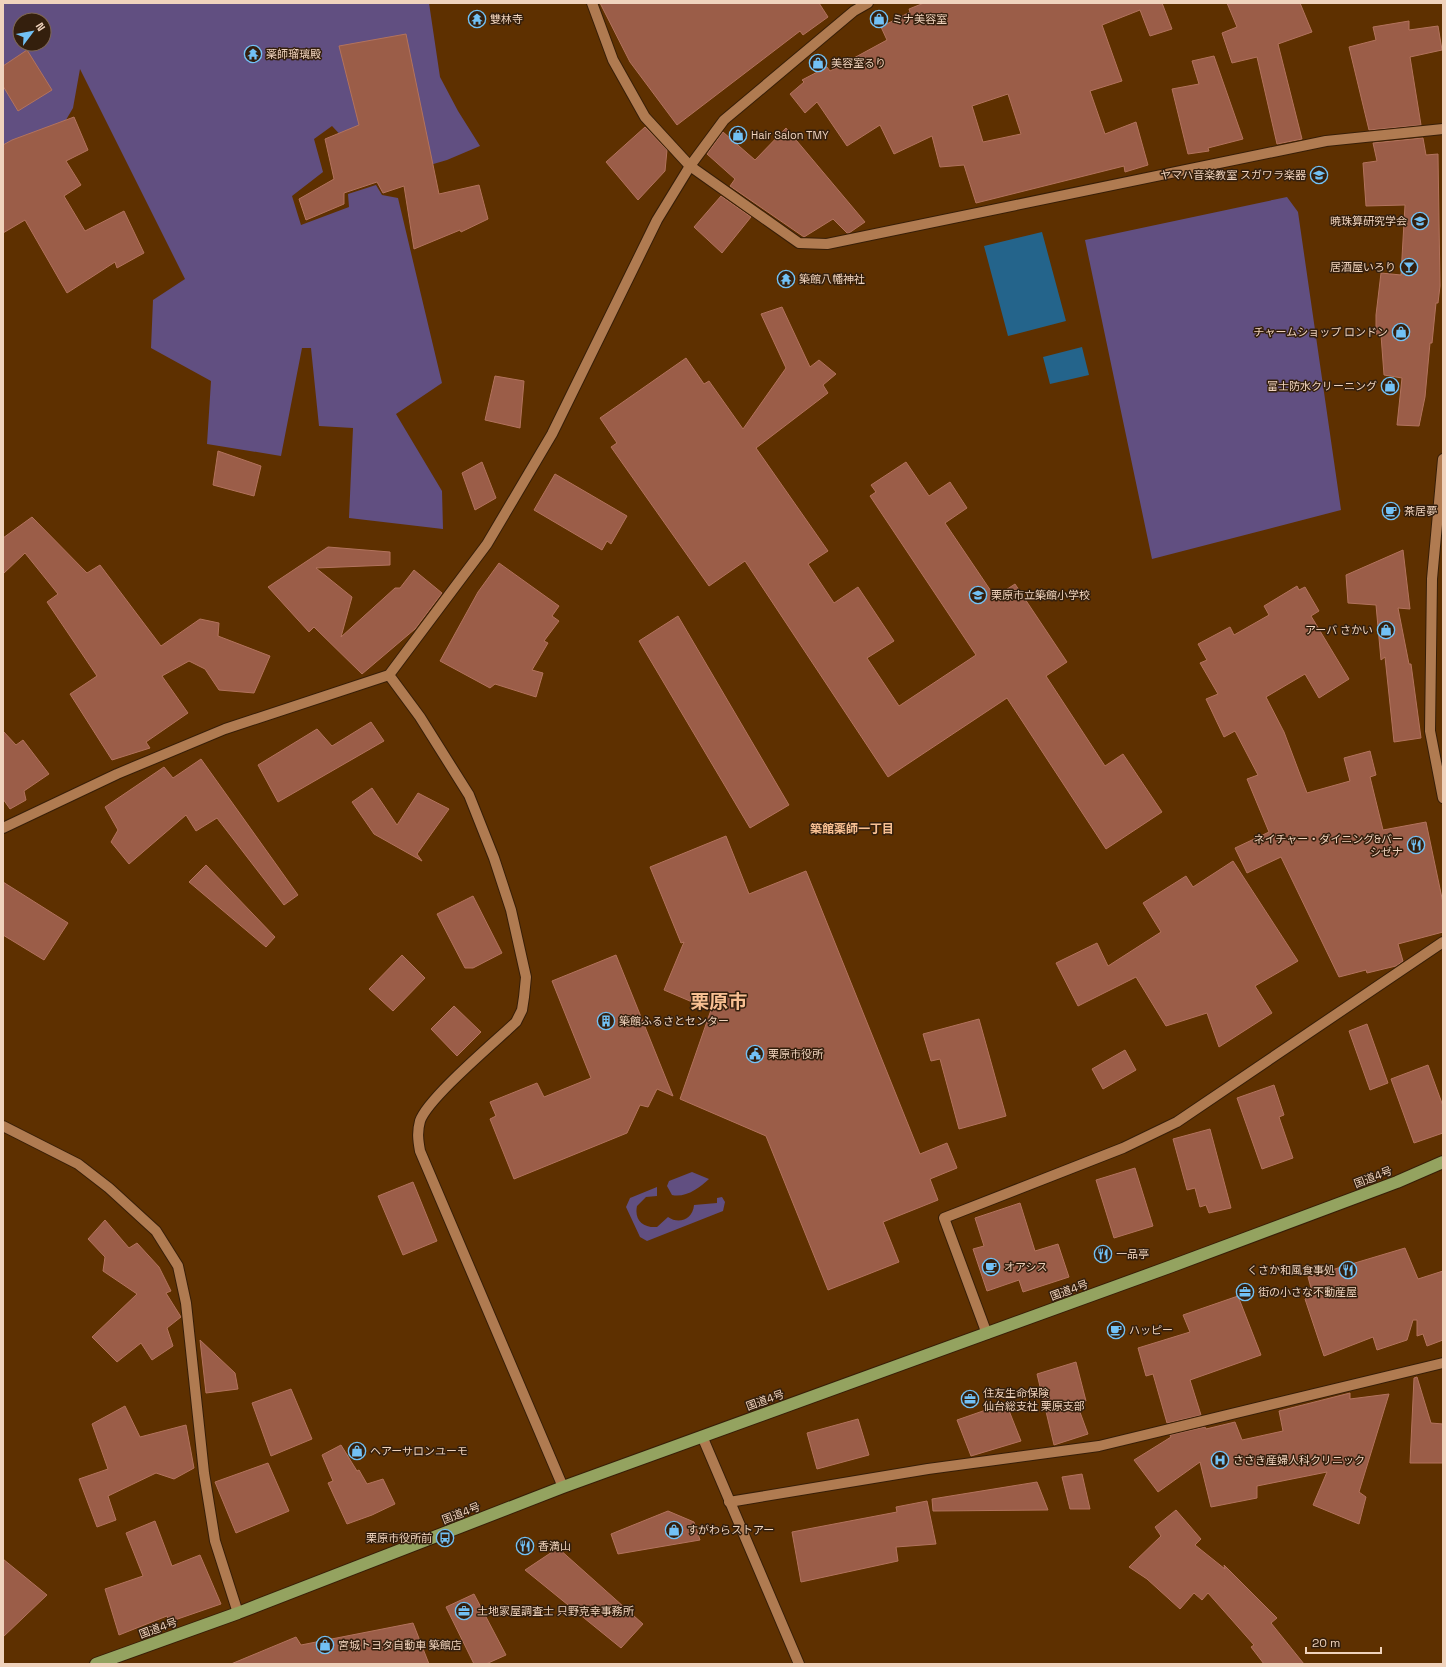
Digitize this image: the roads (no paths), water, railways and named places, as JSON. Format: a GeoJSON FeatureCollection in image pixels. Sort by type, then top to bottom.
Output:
{"type":"FeatureCollection","features":[{"type":"Feature","properties":{"kind":"highway","name":"国道4号"},"geometry":{"type":"LineString","coordinates":[[96,1664],[238,1613],[563,1487],[987,1334],[1397,1182],[1443,1162]]}},
{"type":"Feature","properties":{"kind":"street"},"geometry":{"type":"LineString","coordinates":[[592,3],[613,60],[645,117],[690,166],[799,243],[826,244],[1326,141],[1443,129]]}},
{"type":"Feature","properties":{"kind":"street"},"geometry":{"type":"LineString","coordinates":[[3,828],[117,774],[225,729],[389,675],[488,544],[552,434],[657,220],[690,166],[724,120],[854,11],[868,3]]}},
{"type":"Feature","properties":{"kind":"street"},"geometry":{"type":"LineString","coordinates":[[1443,459],[1432,579],[1430,731],[1443,798]]}},
{"type":"Feature","properties":{"kind":"street"},"geometry":{"type":"LineString","coordinates":[[389,675],[420,718],[469,795],[512,910],[526,977],[522,1010],[516,1022],[432,1102],[420,1120],[417,1135],[420,1151],[563,1487]]}},
{"type":"Feature","properties":{"kind":"street"},"geometry":{"type":"LineString","coordinates":[[987,1334],[944,1218],[1117,1151],[1177,1122],[1443,942]]}},
{"type":"Feature","properties":{"kind":"street"},"geometry":{"type":"LineString","coordinates":[[3,1126],[78,1164],[109,1188],[156,1231],[178,1266],[186,1303],[204,1473],[215,1541],[238,1613]]}},
{"type":"Feature","properties":{"kind":"street"},"geometry":{"type":"LineString","coordinates":[[729,1502],[928,1469],[1099,1446],[1443,1363]]}},
{"type":"Feature","properties":{"kind":"street"},"geometry":{"type":"LineString","coordinates":[[702,1436],[799,1664]]}},
{"type":"Feature","properties":{"kind":"water"},"geometry":{"type":"Polygon","coordinates":[[[1042,232],[1066,321],[1008,336],[984,246],[1042,232]]]}},
{"type":"Feature","properties":{"kind":"water"},"geometry":{"type":"Polygon","coordinates":[[[1082,347],[1089,375],[1050,384],[1043,357],[1082,347]]]}},
{"type":"Feature","properties":{"kind":"place","name":"雙林寺"},"geometry":{"type":"Point","coordinates":[477,19]}},
{"type":"Feature","properties":{"kind":"place","name":"ミナ美容室"},"geometry":{"type":"Point","coordinates":[879,19]}},
{"type":"Feature","properties":{"kind":"place","name":"薬師瑠璃殿"},"geometry":{"type":"Point","coordinates":[253,54]}},
{"type":"Feature","properties":{"kind":"place","name":"美容室るり"},"geometry":{"type":"Point","coordinates":[818,63]}},
{"type":"Feature","properties":{"kind":"place","name":"Hair Salon TMY"},"geometry":{"type":"Point","coordinates":[738,135]}},
{"type":"Feature","properties":{"kind":"place","name":"ヤマハ音楽教室 スガワラ楽器"},"geometry":{"type":"Point","coordinates":[1319,175]}},
{"type":"Feature","properties":{"kind":"place","name":"暁珠算研究学会"},"geometry":{"type":"Point","coordinates":[1420,221]}},
{"type":"Feature","properties":{"kind":"place","name":"居酒屋いろり"},"geometry":{"type":"Point","coordinates":[1409,267]}},
{"type":"Feature","properties":{"kind":"place","name":"築館八幡神社"},"geometry":{"type":"Point","coordinates":[786,279]}},
{"type":"Feature","properties":{"kind":"place","name":"チャームショップ ロンドン"},"geometry":{"type":"Point","coordinates":[1401,332]}},
{"type":"Feature","properties":{"kind":"place","name":"富士防水クリーニング"},"geometry":{"type":"Point","coordinates":[1390,386]}},
{"type":"Feature","properties":{"kind":"place","name":"茶居夢"},"geometry":{"type":"Point","coordinates":[1391,511]}},
{"type":"Feature","properties":{"kind":"place","name":"栗原市立築館小学校"},"geometry":{"type":"Point","coordinates":[978,595]}},
{"type":"Feature","properties":{"kind":"place","name":"アーバ さかい"},"geometry":{"type":"Point","coordinates":[1386,630]}},
{"type":"Feature","properties":{"kind":"place","name":"ネイチャー・ダイニング&バー シゼナ"},"geometry":{"type":"Point","coordinates":[1416,845]}},
{"type":"Feature","properties":{"kind":"place","name":"築館ふるさとセンター"},"geometry":{"type":"Point","coordinates":[606,1021]}},
{"type":"Feature","properties":{"kind":"place","name":"栗原市役所"},"geometry":{"type":"Point","coordinates":[755,1054]}},
{"type":"Feature","properties":{"kind":"place","name":"一品亭"},"geometry":{"type":"Point","coordinates":[1103,1254]}},
{"type":"Feature","properties":{"kind":"place","name":"オアシス"},"geometry":{"type":"Point","coordinates":[991,1267]}},
{"type":"Feature","properties":{"kind":"place","name":"くさか和風食事処"},"geometry":{"type":"Point","coordinates":[1348,1270]}},
{"type":"Feature","properties":{"kind":"place","name":"街の小さな不動産屋"},"geometry":{"type":"Point","coordinates":[1245,1292]}},
{"type":"Feature","properties":{"kind":"place","name":"ハッピー"},"geometry":{"type":"Point","coordinates":[1116,1330]}},
{"type":"Feature","properties":{"kind":"place","name":"住友生命保険 仙台総支社 栗原支部"},"geometry":{"type":"Point","coordinates":[970,1399]}},
{"type":"Feature","properties":{"kind":"place","name":"ヘアーサロンユーモ"},"geometry":{"type":"Point","coordinates":[357,1451]}},
{"type":"Feature","properties":{"kind":"place","name":"ささき産婦人科クリニック"},"geometry":{"type":"Point","coordinates":[1220,1460]}},
{"type":"Feature","properties":{"kind":"place","name":"すがわらストアー"},"geometry":{"type":"Point","coordinates":[674,1530]}},
{"type":"Feature","properties":{"kind":"place","name":"栗原市役所前"},"geometry":{"type":"Point","coordinates":[445,1538]}},
{"type":"Feature","properties":{"kind":"place","name":"香満山"},"geometry":{"type":"Point","coordinates":[525,1546]}},
{"type":"Feature","properties":{"kind":"place","name":"土地家屋調査士 只野克幸事務所"},"geometry":{"type":"Point","coordinates":[464,1611]}},
{"type":"Feature","properties":{"kind":"place","name":"宮城トヨタ自動車 築館店"},"geometry":{"type":"Point","coordinates":[325,1645]}},
{"type":"Feature","properties":{"kind":"district","name":"築館薬師一丁目"},"geometry":{"type":"Point","coordinates":[852,829]}},
{"type":"Feature","properties":{"kind":"district","name":"栗原市"},"geometry":{"type":"Point","coordinates":[719,1001]}}]}
